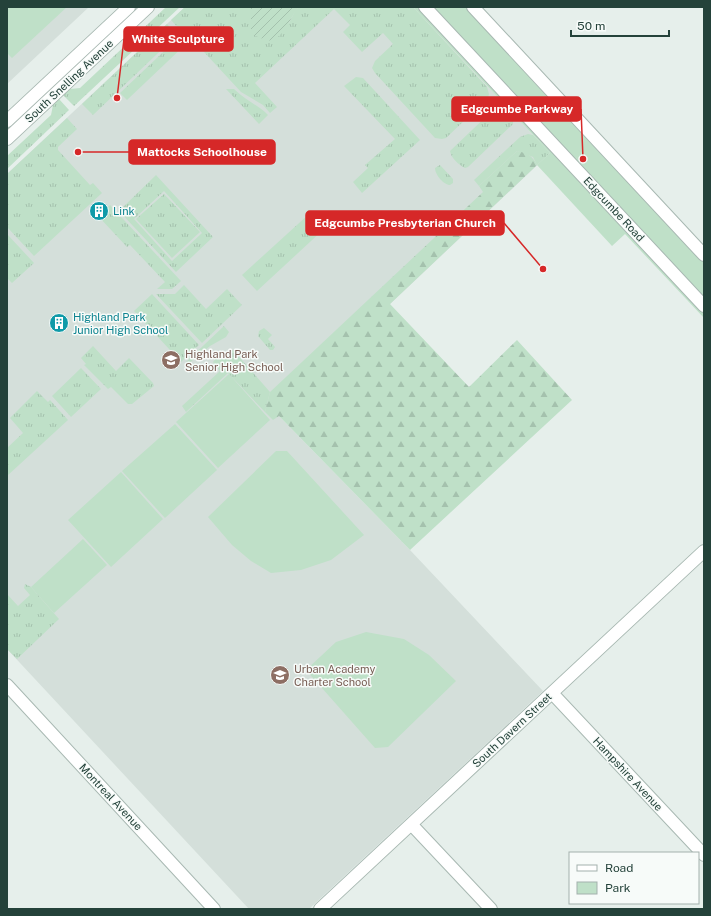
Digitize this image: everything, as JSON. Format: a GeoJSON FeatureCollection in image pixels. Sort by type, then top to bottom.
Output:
{"type":"FeatureCollection","features":[{"type":"Feature","properties":{"kind":"street","name":"South Snelling Avenue"},"geometry":{"type":"LineString","coordinates":[[7,120],[129,7]]}},
{"type":"Feature","properties":{"kind":"street","name":"South Snelling Avenue"},"geometry":{"type":"LineString","coordinates":[[7,139],[148,7]]}},
{"type":"Feature","properties":{"kind":"street","name":"Edgcumbe Road"},"geometry":{"type":"LineString","coordinates":[[425,7],[704,306]]}},
{"type":"Feature","properties":{"kind":"street"},"geometry":{"type":"LineString","coordinates":[[473,7],[704,255]]}},
{"type":"Feature","properties":{"kind":"street","name":"South Davern Street"},"geometry":{"type":"LineString","coordinates":[[320,909],[704,551]]}},
{"type":"Feature","properties":{"kind":"street","name":"Montreal Avenue"},"geometry":{"type":"LineString","coordinates":[[7,685],[214,909]]}},
{"type":"Feature","properties":{"kind":"street","name":"Hampshire Avenue"},"geometry":{"type":"LineString","coordinates":[[552,693],[704,855]]}},
{"type":"Feature","properties":{"kind":"street"},"geometry":{"type":"LineString","coordinates":[[411,824],[490,909]]}},
{"type":"Feature","properties":{"kind":"shaded area"},"geometry":{"type":"Polygon","coordinates":[[[7,7],[89,7],[7,84],[7,7]]]}},
{"type":"Feature","properties":{"kind":"shaded area"},"geometry":{"type":"Polygon","coordinates":[[[185,7],[413,7],[550,153],[390,304],[279,416],[410,550],[543,691],[309,909],[249,909],[7,649],[7,174],[185,7]]]}},
{"type":"Feature","properties":{"kind":"green space"},"geometry":{"type":"Polygon","coordinates":[[[7,7],[67,7],[12,58],[7,53],[7,7]]]}},
{"type":"Feature","properties":{"kind":"green space"},"geometry":{"type":"Polygon","coordinates":[[[166,7],[180,7],[74,106],[63,95],[70,89],[80,88],[166,7]]]}},
{"type":"Feature","properties":{"kind":"green space"},"geometry":{"type":"Polygon","coordinates":[[[185,7],[251,7],[251,34],[289,23],[295,11],[299,7],[413,7],[487,87],[489,94],[488,98],[446,138],[435,138],[372,68],[375,61],[393,44],[383,33],[362,52],[343,32],[350,25],[334,9],[255,83],[277,107],[270,113],[263,105],[241,92],[192,39],[190,41],[171,20],[185,7]]]}},
{"type":"Feature","properties":{"kind":"green space"},"geometry":{"type":"Polygon","coordinates":[[[251,7],[299,7],[283,32],[277,37],[268,41],[251,34],[251,7]]]}},
{"type":"Feature","properties":{"kind":"green space"},"geometry":{"type":"Polygon","coordinates":[[[413,7],[480,7],[704,246],[704,318],[625,234],[612,246],[537,165],[550,153],[413,7]]]}},
{"type":"Feature","properties":{"kind":"green space"},"geometry":{"type":"Polygon","coordinates":[[[167,24],[177,35],[93,115],[82,104],[167,24]]]}},
{"type":"Feature","properties":{"kind":"green space"},"geometry":{"type":"Polygon","coordinates":[[[179,37],[186,44],[127,100],[120,93],[179,37]]]}},
{"type":"Feature","properties":{"kind":"green space"},"geometry":{"type":"Polygon","coordinates":[[[356,77],[363,78],[420,140],[362,193],[353,182],[368,168],[365,165],[395,139],[344,86],[356,77]]]}},
{"type":"Feature","properties":{"kind":"green space"},"geometry":{"type":"Polygon","coordinates":[[[226,89],[234,89],[268,115],[259,124],[226,89]]]}},
{"type":"Feature","properties":{"kind":"green space"},"geometry":{"type":"Polygon","coordinates":[[[59,99],[69,110],[7,169],[7,156],[51,115],[53,105],[59,99]]]}},
{"type":"Feature","properties":{"kind":"green space"},"geometry":{"type":"Polygon","coordinates":[[[501,107],[511,112],[513,124],[468,167],[463,167],[454,159],[450,151],[494,109],[501,107]]]}},
{"type":"Feature","properties":{"kind":"green space"},"geometry":{"type":"Polygon","coordinates":[[[67,118],[77,129],[58,147],[58,150],[90,185],[93,183],[102,193],[34,256],[7,227],[7,174],[67,118]]]}},
{"type":"Feature","properties":{"kind":"green space"},"geometry":{"type":"Polygon","coordinates":[[[528,134],[533,135],[550,153],[537,165],[533,157],[517,151],[479,186],[474,180],[520,137],[528,134]]]}},
{"type":"Feature","properties":{"kind":"green space"},"geometry":{"type":"Polygon","coordinates":[[[517,151],[529,155],[537,165],[390,304],[469,387],[517,340],[572,400],[410,550],[279,416],[273,420],[265,412],[270,392],[483,192],[479,186],[517,151]]]}},
{"type":"Feature","properties":{"kind":"green space"},"geometry":{"type":"Polygon","coordinates":[[[440,165],[453,179],[453,183],[450,185],[448,185],[436,174],[435,168],[440,165]]]}},
{"type":"Feature","properties":{"kind":"green space"},"geometry":{"type":"Polygon","coordinates":[[[156,175],[213,237],[176,272],[119,211],[156,175]],[[164,191],[134,219],[172,261],[202,233],[164,191]]]}},
{"type":"Feature","properties":{"kind":"green space"},"geometry":{"type":"Polygon","coordinates":[[[164,194],[200,232],[172,258],[136,219],[164,194]]]}},
{"type":"Feature","properties":{"kind":"green space"},"geometry":{"type":"Polygon","coordinates":[[[110,205],[181,281],[172,289],[157,289],[165,282],[130,245],[127,247],[98,216],[110,205]]]}},
{"type":"Feature","properties":{"kind":"green space"},"geometry":{"type":"Polygon","coordinates":[[[309,214],[324,229],[257,291],[242,275],[309,214]]]}},
{"type":"Feature","properties":{"kind":"green space"},"geometry":{"type":"Polygon","coordinates":[[[7,234],[34,263],[12,283],[7,278],[7,234]]]}},
{"type":"Feature","properties":{"kind":"green space"},"geometry":{"type":"Polygon","coordinates":[[[184,285],[206,309],[227,289],[242,305],[202,343],[156,294],[175,294],[184,285]]]}},
{"type":"Feature","properties":{"kind":"green space"},"geometry":{"type":"Polygon","coordinates":[[[152,294],[199,345],[181,362],[134,311],[152,294]]]}},
{"type":"Feature","properties":{"kind":"green space"},"geometry":{"type":"Polygon","coordinates":[[[224,326],[229,332],[226,337],[210,346],[186,364],[186,362],[224,326]]]}},
{"type":"Feature","properties":{"kind":"green space"},"geometry":{"type":"Polygon","coordinates":[[[264,328],[272,335],[268,339],[275,347],[273,350],[270,350],[258,336],[259,331],[264,328]]]}},
{"type":"Feature","properties":{"kind":"green space"},"geometry":{"type":"Polygon","coordinates":[[[93,346],[116,371],[129,358],[153,383],[154,386],[132,404],[128,404],[111,387],[108,389],[84,365],[86,364],[81,358],[93,346]]]}},
{"type":"Feature","properties":{"kind":"green space"},"geometry":{"type":"Polygon","coordinates":[[[230,350],[233,350],[270,392],[265,412],[228,373],[186,412],[182,406],[220,371],[213,362],[216,358],[230,350]]]}},
{"type":"Feature","properties":{"kind":"green space"},"geometry":{"type":"Polygon","coordinates":[[[81,368],[101,389],[71,417],[52,396],[81,368]]]}},
{"type":"Feature","properties":{"kind":"green space"},"geometry":{"type":"Polygon","coordinates":[[[229,374],[270,420],[218,468],[176,422],[229,374]]]}},
{"type":"Feature","properties":{"kind":"green space"},"geometry":{"type":"Polygon","coordinates":[[[37,391],[48,402],[50,400],[68,420],[7,476],[7,448],[23,433],[10,418],[37,391]]]}},
{"type":"Feature","properties":{"kind":"green space"},"geometry":{"type":"Polygon","coordinates":[[[175,424],[217,470],[165,518],[122,471],[175,424]]]}},
{"type":"Feature","properties":{"kind":"green space"},"geometry":{"type":"Polygon","coordinates":[[[276,451],[287,451],[364,535],[331,560],[301,570],[271,573],[251,561],[232,545],[208,517],[276,451]]]}},
{"type":"Feature","properties":{"kind":"green space"},"geometry":{"type":"Polygon","coordinates":[[[121,472],[163,519],[111,567],[68,520],[121,472]]]}},
{"type":"Feature","properties":{"kind":"green space"},"geometry":{"type":"Polygon","coordinates":[[[83,539],[107,565],[54,613],[31,587],[83,539]]]}},
{"type":"Feature","properties":{"kind":"green space"},"geometry":{"type":"Polygon","coordinates":[[[25,584],[31,587],[59,619],[17,659],[7,649],[7,594],[18,606],[30,595],[24,588],[25,584]]]}},
{"type":"Feature","properties":{"kind":"green space"},"geometry":{"type":"Polygon","coordinates":[[[366,632],[404,639],[429,655],[456,681],[388,747],[375,748],[306,670],[336,642],[366,632]]]}},
{"type":"Feature","properties":{"kind":"place","name":"White Sculpture"},"geometry":{"type":"Point","coordinates":[117,98]}},
{"type":"Feature","properties":{"kind":"place","name":"Mattocks Schoolhouse"},"geometry":{"type":"Point","coordinates":[78,152]}},
{"type":"Feature","properties":{"kind":"place","name":"Edgcumbe Parkway"},"geometry":{"type":"Point","coordinates":[583,159]}},
{"type":"Feature","properties":{"kind":"place","name":"Link"},"geometry":{"type":"Point","coordinates":[99,211]}},
{"type":"Feature","properties":{"kind":"place","name":"Edgcumbe Presbyterian Church"},"geometry":{"type":"Point","coordinates":[543,269]}},
{"type":"Feature","properties":{"kind":"place","name":"Highland Park Junior High School"},"geometry":{"type":"Point","coordinates":[59,323]}},
{"type":"Feature","properties":{"kind":"place","name":"Highland Park Senior High School"},"geometry":{"type":"Point","coordinates":[171,360]}},
{"type":"Feature","properties":{"kind":"place","name":"Urban Academy Charter School"},"geometry":{"type":"Point","coordinates":[280,675]}}]}
